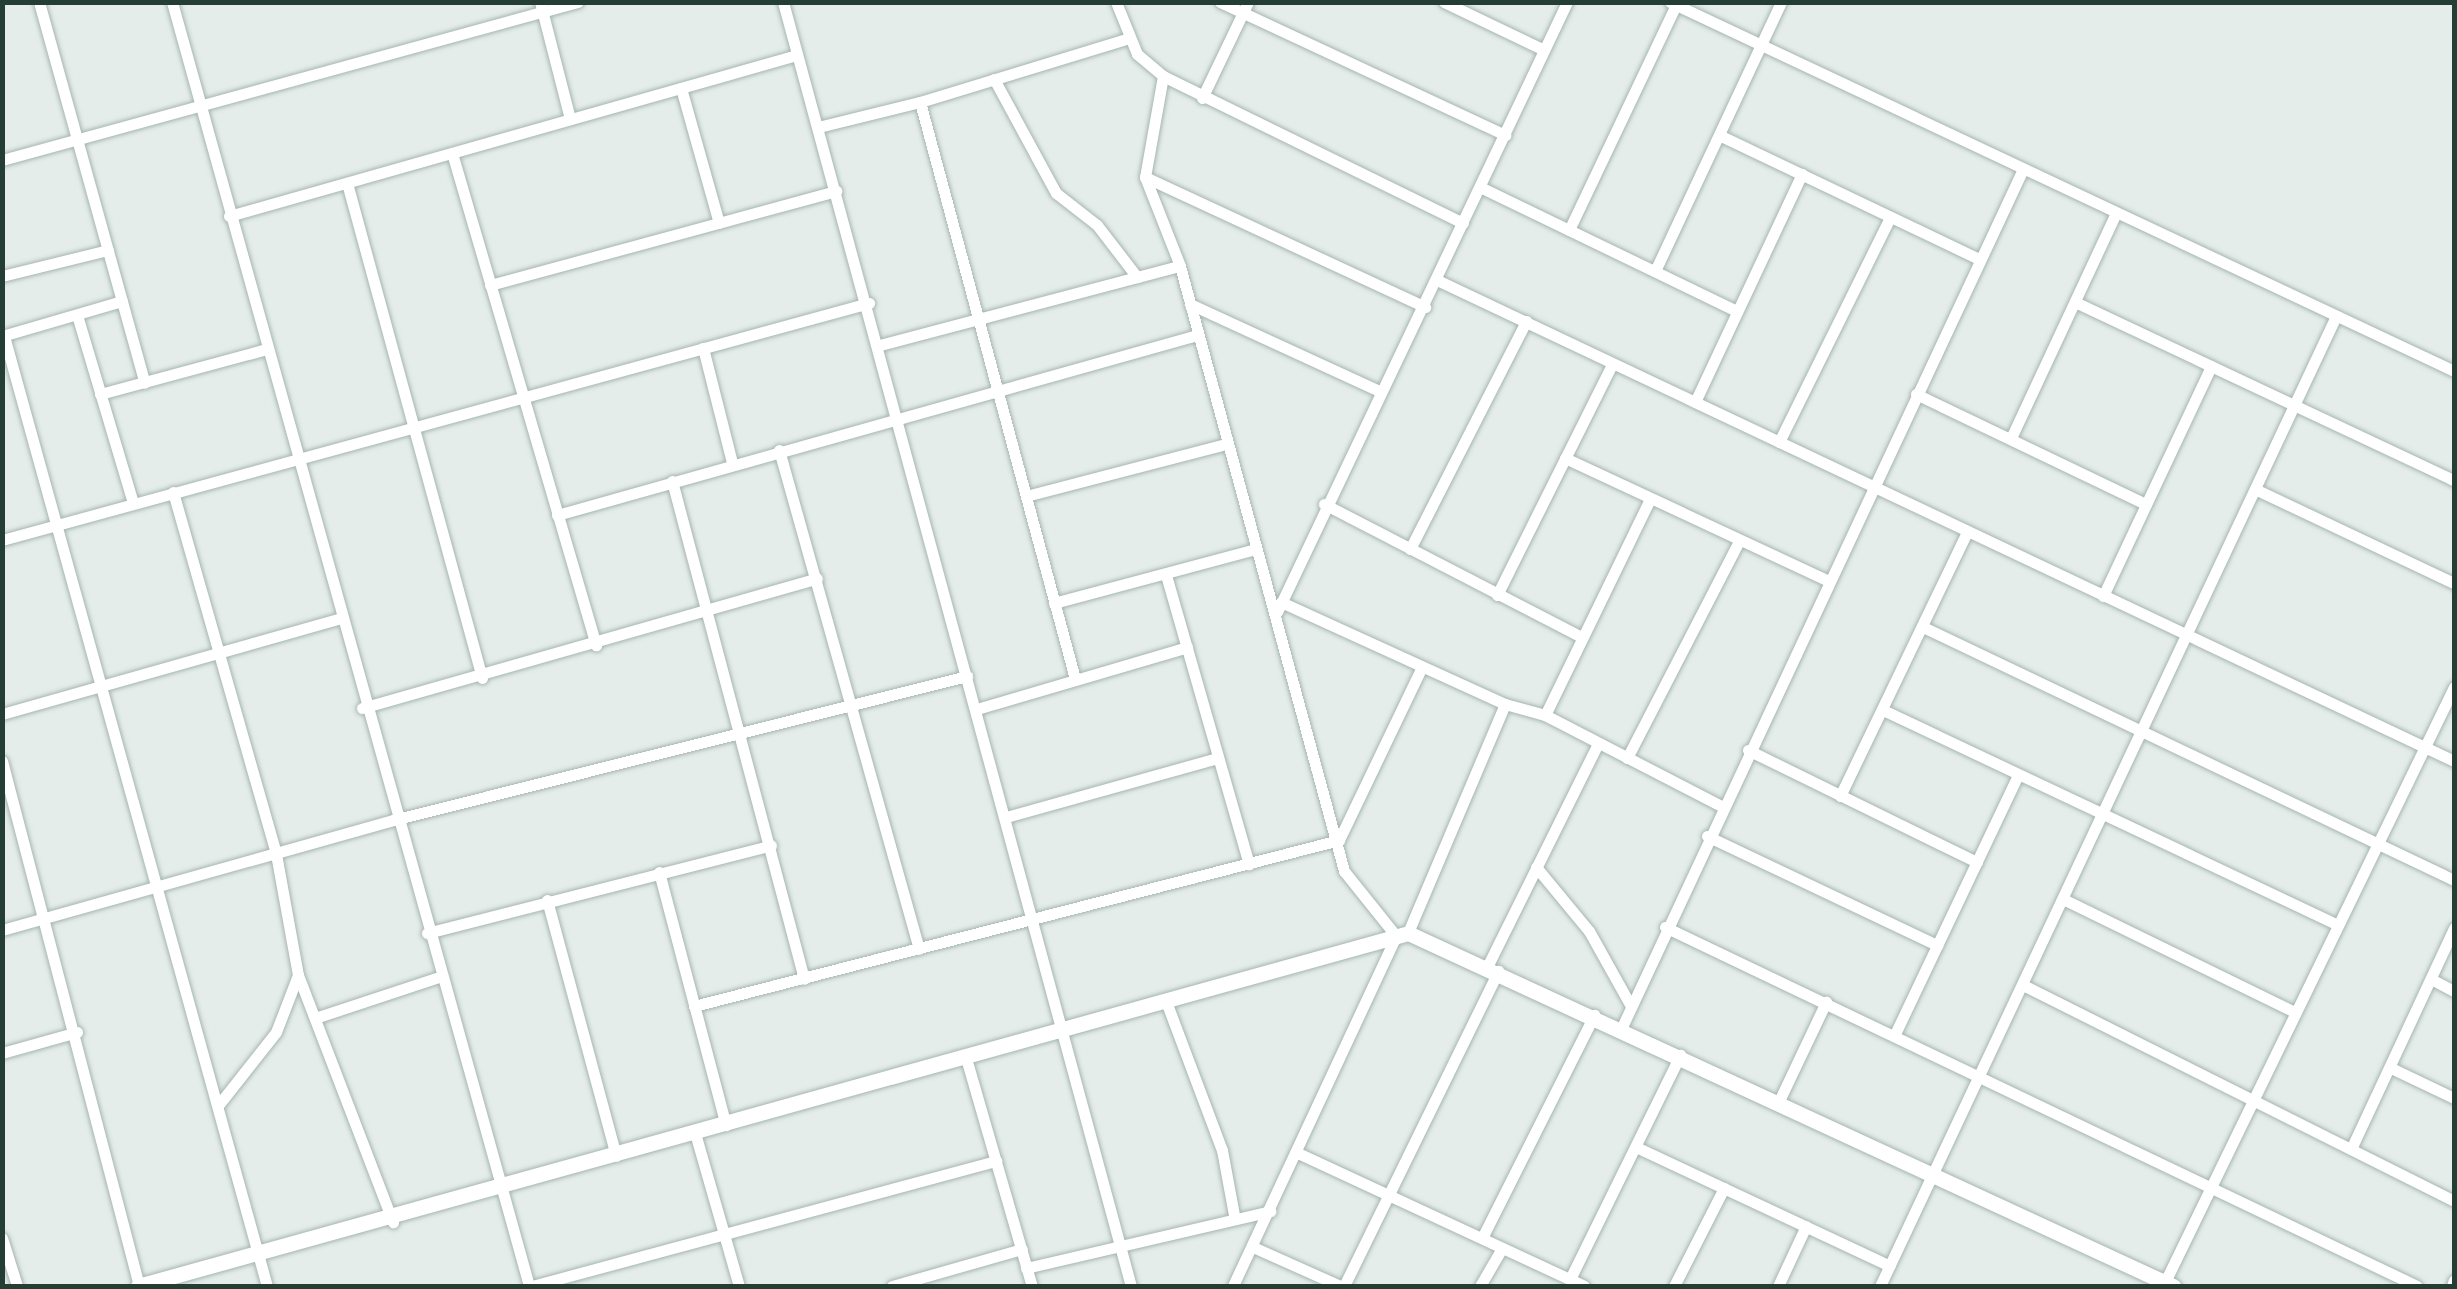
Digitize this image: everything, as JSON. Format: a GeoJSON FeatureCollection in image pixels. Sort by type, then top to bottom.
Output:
{"type":"FeatureCollection","features":[{"type":"Feature","properties":{"kind":"street"},"geometry":{"type":"LineString","coordinates":[[39,2],[145,383]]}},
{"type":"Feature","properties":{"kind":"street"},"geometry":{"type":"LineString","coordinates":[[172,2],[393,820],[531,1286],[725,1230],[996,1161]]}},
{"type":"Feature","properties":{"kind":"street"},"geometry":{"type":"LineString","coordinates":[[2,160],[541,8],[578,2]]}},
{"type":"Feature","properties":{"kind":"street"},"geometry":{"type":"LineString","coordinates":[[783,2],[869,302],[1131,1286]]}},
{"type":"Feature","properties":{"kind":"street"},"geometry":{"type":"LineString","coordinates":[[1116,2],[1128,38],[1163,76],[1464,224]]}},
{"type":"Feature","properties":{"kind":"street"},"geometry":{"type":"LineString","coordinates":[[1220,2],[1245,8],[1504,136]]}},
{"type":"Feature","properties":{"kind":"street"},"geometry":{"type":"LineString","coordinates":[[1444,2],[1544,50]]}},
{"type":"Feature","properties":{"kind":"street"},"geometry":{"type":"LineString","coordinates":[[1279,607],[1324,504],[1425,307],[1567,2]]}},
{"type":"Feature","properties":{"kind":"street"},"geometry":{"type":"LineString","coordinates":[[1655,270],[1781,2]]}},
{"type":"Feature","properties":{"kind":"street"},"geometry":{"type":"LineString","coordinates":[[1569,230],[1673,4],[2454,371]]}},
{"type":"Feature","properties":{"kind":"street"},"geometry":{"type":"LineString","coordinates":[[541,8],[570,119]]}},
{"type":"Feature","properties":{"kind":"street"},"geometry":{"type":"LineString","coordinates":[[1202,98],[1245,8]]}},
{"type":"Feature","properties":{"kind":"street"},"geometry":{"type":"LineString","coordinates":[[818,128],[920,102],[1128,38]]}},
{"type":"Feature","properties":{"kind":"street"},"geometry":{"type":"LineString","coordinates":[[229,216],[797,55]]}},
{"type":"Feature","properties":{"kind":"street"},"geometry":{"type":"LineString","coordinates":[[1163,76],[1146,177],[1180,266],[1255,549],[1279,607],[1348,883],[1402,935],[1493,969],[1622,1027],[2167,1285],[2252,1097],[2454,687]]}},
{"type":"Feature","properties":{"kind":"street"},"geometry":{"type":"LineString","coordinates":[[994,79],[1056,193],[1097,225],[1137,277]]}},
{"type":"Feature","properties":{"kind":"street"},"geometry":{"type":"LineString","coordinates":[[681,88],[719,223]]}},
{"type":"Feature","properties":{"kind":"street"},"geometry":{"type":"LineString","coordinates":[[920,102],[981,317],[1075,680]]}},
{"type":"Feature","properties":{"kind":"street"},"geometry":{"type":"LineString","coordinates":[[1719,135],[1979,259]]}},
{"type":"Feature","properties":{"kind":"street"},"geometry":{"type":"LineString","coordinates":[[452,153],[596,645]]}},
{"type":"Feature","properties":{"kind":"street"},"geometry":{"type":"LineString","coordinates":[[1622,1027],[1706,836],[2022,171]]}},
{"type":"Feature","properties":{"kind":"street"},"geometry":{"type":"LineString","coordinates":[[1695,402],[1802,174]]}},
{"type":"Feature","properties":{"kind":"street"},"geometry":{"type":"LineString","coordinates":[[1146,177],[1425,307]]}},
{"type":"Feature","properties":{"kind":"street"},"geometry":{"type":"LineString","coordinates":[[347,182],[482,678]]}},
{"type":"Feature","properties":{"kind":"street"},"geometry":{"type":"LineString","coordinates":[[1480,187],[1737,311]]}},
{"type":"Feature","properties":{"kind":"street"},"geometry":{"type":"LineString","coordinates":[[490,286],[836,191]]}},
{"type":"Feature","properties":{"kind":"street"},"geometry":{"type":"LineString","coordinates":[[2011,438],[2115,214]]}},
{"type":"Feature","properties":{"kind":"street"},"geometry":{"type":"LineString","coordinates":[[1779,442],[1890,217]]}},
{"type":"Feature","properties":{"kind":"street"},"geometry":{"type":"LineString","coordinates":[[2,276],[108,250]]}},
{"type":"Feature","properties":{"kind":"street"},"geometry":{"type":"LineString","coordinates":[[880,344],[1180,266]]}},
{"type":"Feature","properties":{"kind":"street"},"geometry":{"type":"LineString","coordinates":[[1437,280],[2454,760]]}},
{"type":"Feature","properties":{"kind":"street"},"geometry":{"type":"LineString","coordinates":[[122,301],[3,336],[162,886],[267,1286]]}},
{"type":"Feature","properties":{"kind":"street"},"geometry":{"type":"LineString","coordinates":[[2,540],[869,302]]}},
{"type":"Feature","properties":{"kind":"street"},"geometry":{"type":"LineString","coordinates":[[2075,302],[2454,480]]}},
{"type":"Feature","properties":{"kind":"street"},"geometry":{"type":"LineString","coordinates":[[1190,304],[1382,392]]}},
{"type":"Feature","properties":{"kind":"street"},"geometry":{"type":"LineString","coordinates":[[77,315],[133,504]]}},
{"type":"Feature","properties":{"kind":"street"},"geometry":{"type":"LineString","coordinates":[[1880,1286],[2258,490],[2336,316]]}},
{"type":"Feature","properties":{"kind":"street"},"geometry":{"type":"LineString","coordinates":[[1410,549],[1526,321]]}},
{"type":"Feature","properties":{"kind":"street"},"geometry":{"type":"LineString","coordinates":[[557,515],[1198,335]]}},
{"type":"Feature","properties":{"kind":"street"},"geometry":{"type":"LineString","coordinates":[[702,348],[732,463]]}},
{"type":"Feature","properties":{"kind":"street"},"geometry":{"type":"LineString","coordinates":[[100,394],[267,350]]}},
{"type":"Feature","properties":{"kind":"street"},"geometry":{"type":"LineString","coordinates":[[1496,596],[1612,364]]}},
{"type":"Feature","properties":{"kind":"street"},"geometry":{"type":"LineString","coordinates":[[2103,596],[2210,366]]}},
{"type":"Feature","properties":{"kind":"street"},"geometry":{"type":"LineString","coordinates":[[1916,394],[2146,504]]}},
{"type":"Feature","properties":{"kind":"street"},"geometry":{"type":"LineString","coordinates":[[1026,496],[1225,444]]}},
{"type":"Feature","properties":{"kind":"street"},"geometry":{"type":"LineString","coordinates":[[779,450],[854,705],[919,949]]}},
{"type":"Feature","properties":{"kind":"street"},"geometry":{"type":"LineString","coordinates":[[1565,458],[1829,581]]}},
{"type":"Feature","properties":{"kind":"street"},"geometry":{"type":"LineString","coordinates":[[672,481],[710,611],[804,980]]}},
{"type":"Feature","properties":{"kind":"street"},"geometry":{"type":"LineString","coordinates":[[2258,490],[2454,584]]}},
{"type":"Feature","properties":{"kind":"street"},"geometry":{"type":"LineString","coordinates":[[173,492],[215,652],[276,854],[298,974],[318,1017],[393,1222]]}},
{"type":"Feature","properties":{"kind":"street"},"geometry":{"type":"LineString","coordinates":[[1545,715],[1650,499]]}},
{"type":"Feature","properties":{"kind":"street"},"geometry":{"type":"LineString","coordinates":[[1324,504],[1582,638]]}},
{"type":"Feature","properties":{"kind":"street"},"geometry":{"type":"LineString","coordinates":[[1840,796],[1968,532]]}},
{"type":"Feature","properties":{"kind":"street"},"geometry":{"type":"LineString","coordinates":[[1626,758],[1739,540]]}},
{"type":"Feature","properties":{"kind":"street"},"geometry":{"type":"LineString","coordinates":[[1054,603],[1255,549]]}},
{"type":"Feature","properties":{"kind":"street"},"geometry":{"type":"LineString","coordinates":[[1166,574],[1249,864]]}},
{"type":"Feature","properties":{"kind":"street"},"geometry":{"type":"LineString","coordinates":[[362,708],[482,678],[817,578]]}},
{"type":"Feature","properties":{"kind":"street"},"geometry":{"type":"LineString","coordinates":[[1279,607],[1505,704],[1545,715],[1721,806]]}},
{"type":"Feature","properties":{"kind":"street"},"geometry":{"type":"LineString","coordinates":[[2,714],[338,619]]}},
{"type":"Feature","properties":{"kind":"street"},"geometry":{"type":"LineString","coordinates":[[1923,627],[2454,880]]}},
{"type":"Feature","properties":{"kind":"street"},"geometry":{"type":"LineString","coordinates":[[976,709],[1187,647]]}},
{"type":"Feature","properties":{"kind":"street"},"geometry":{"type":"LineString","coordinates":[[694,1006],[1339,840],[1421,669]]}},
{"type":"Feature","properties":{"kind":"street"},"geometry":{"type":"LineString","coordinates":[[2,930],[393,820],[968,676]]}},
{"type":"Feature","properties":{"kind":"street"},"geometry":{"type":"LineString","coordinates":[[1233,1286],[1300,1154],[1505,704]]}},
{"type":"Feature","properties":{"kind":"street"},"geometry":{"type":"LineString","coordinates":[[1882,710],[2338,925]]}},
{"type":"Feature","properties":{"kind":"street"},"geometry":{"type":"LineString","coordinates":[[1253,1247],[1342,1286],[1392,1196],[1536,867],[1598,742]]}},
{"type":"Feature","properties":{"kind":"street"},"geometry":{"type":"LineString","coordinates":[[1748,750],[1976,862]]}},
{"type":"Feature","properties":{"kind":"street"},"geometry":{"type":"LineString","coordinates":[[1006,817],[1218,758]]}},
{"type":"Feature","properties":{"kind":"street"},"geometry":{"type":"LineString","coordinates":[[2,761],[9,810],[46,919],[77,1032],[139,1286],[501,1192],[695,1133],[1167,1004],[1402,935]]}},
{"type":"Feature","properties":{"kind":"street"},"geometry":{"type":"LineString","coordinates":[[1895,1034],[2018,775]]}},
{"type":"Feature","properties":{"kind":"street"},"geometry":{"type":"LineString","coordinates":[[1706,836],[1937,946]]}},
{"type":"Feature","properties":{"kind":"street"},"geometry":{"type":"LineString","coordinates":[[427,934],[771,844]]}},
{"type":"Feature","properties":{"kind":"street"},"geometry":{"type":"LineString","coordinates":[[1536,867],[1589,931],[1631,1006]]}},
{"type":"Feature","properties":{"kind":"street"},"geometry":{"type":"LineString","coordinates":[[659,872],[726,1125]]}},
{"type":"Feature","properties":{"kind":"street"},"geometry":{"type":"LineString","coordinates":[[547,900],[616,1156]]}},
{"type":"Feature","properties":{"kind":"street"},"geometry":{"type":"LineString","coordinates":[[2063,900],[2295,1012]]}},
{"type":"Feature","properties":{"kind":"street"},"geometry":{"type":"LineString","coordinates":[[1665,928],[1981,1074],[2417,1286]]}},
{"type":"Feature","properties":{"kind":"street"},"geometry":{"type":"LineString","coordinates":[[2350,1149],[2454,928]]}},
{"type":"Feature","properties":{"kind":"street"},"geometry":{"type":"LineString","coordinates":[[220,1103],[276,1032],[298,974]]}},
{"type":"Feature","properties":{"kind":"street"},"geometry":{"type":"LineString","coordinates":[[318,1017],[439,977]]}},
{"type":"Feature","properties":{"kind":"street"},"geometry":{"type":"LineString","coordinates":[[2431,980],[2454,991]]}},
{"type":"Feature","properties":{"kind":"street"},"geometry":{"type":"LineString","coordinates":[[2023,984],[2454,1201]]}},
{"type":"Feature","properties":{"kind":"street"},"geometry":{"type":"LineString","coordinates":[[1779,1101],[1826,1002]]}},
{"type":"Feature","properties":{"kind":"street"},"geometry":{"type":"LineString","coordinates":[[1167,1004],[1222,1150],[1234,1215]]}},
{"type":"Feature","properties":{"kind":"street"},"geometry":{"type":"LineString","coordinates":[[1482,1238],[1594,1015]]}},
{"type":"Feature","properties":{"kind":"street"},"geometry":{"type":"LineString","coordinates":[[2,1053],[77,1032]]}},
{"type":"Feature","properties":{"kind":"street"},"geometry":{"type":"LineString","coordinates":[[1570,1280],[1680,1054]]}},
{"type":"Feature","properties":{"kind":"street"},"geometry":{"type":"LineString","coordinates":[[966,1058],[1032,1286]]}},
{"type":"Feature","properties":{"kind":"street"},"geometry":{"type":"LineString","coordinates":[[2391,1068],[2454,1098]]}},
{"type":"Feature","properties":{"kind":"street"},"geometry":{"type":"LineString","coordinates":[[695,1133],[739,1286]]}},
{"type":"Feature","properties":{"kind":"street"},"geometry":{"type":"LineString","coordinates":[[1636,1146],[1890,1266]]}},
{"type":"Feature","properties":{"kind":"street"},"geometry":{"type":"LineString","coordinates":[[1300,1154],[1584,1286]]}},
{"type":"Feature","properties":{"kind":"street"},"geometry":{"type":"LineString","coordinates":[[1674,1286],[1724,1188]]}},
{"type":"Feature","properties":{"kind":"street"},"geometry":{"type":"LineString","coordinates":[[1026,1268],[1120,1241],[1270,1210]]}},
{"type":"Feature","properties":{"kind":"street"},"geometry":{"type":"LineString","coordinates":[[1778,1286],[1806,1226]]}},
{"type":"Feature","properties":{"kind":"street"},"geometry":{"type":"LineString","coordinates":[[2,1238],[17,1286]]}},
{"type":"Feature","properties":{"kind":"street"},"geometry":{"type":"LineString","coordinates":[[1480,1286],[1502,1248]]}},
{"type":"Feature","properties":{"kind":"street"},"geometry":{"type":"LineString","coordinates":[[892,1286],[935,1280],[1022,1249]]}}]}
